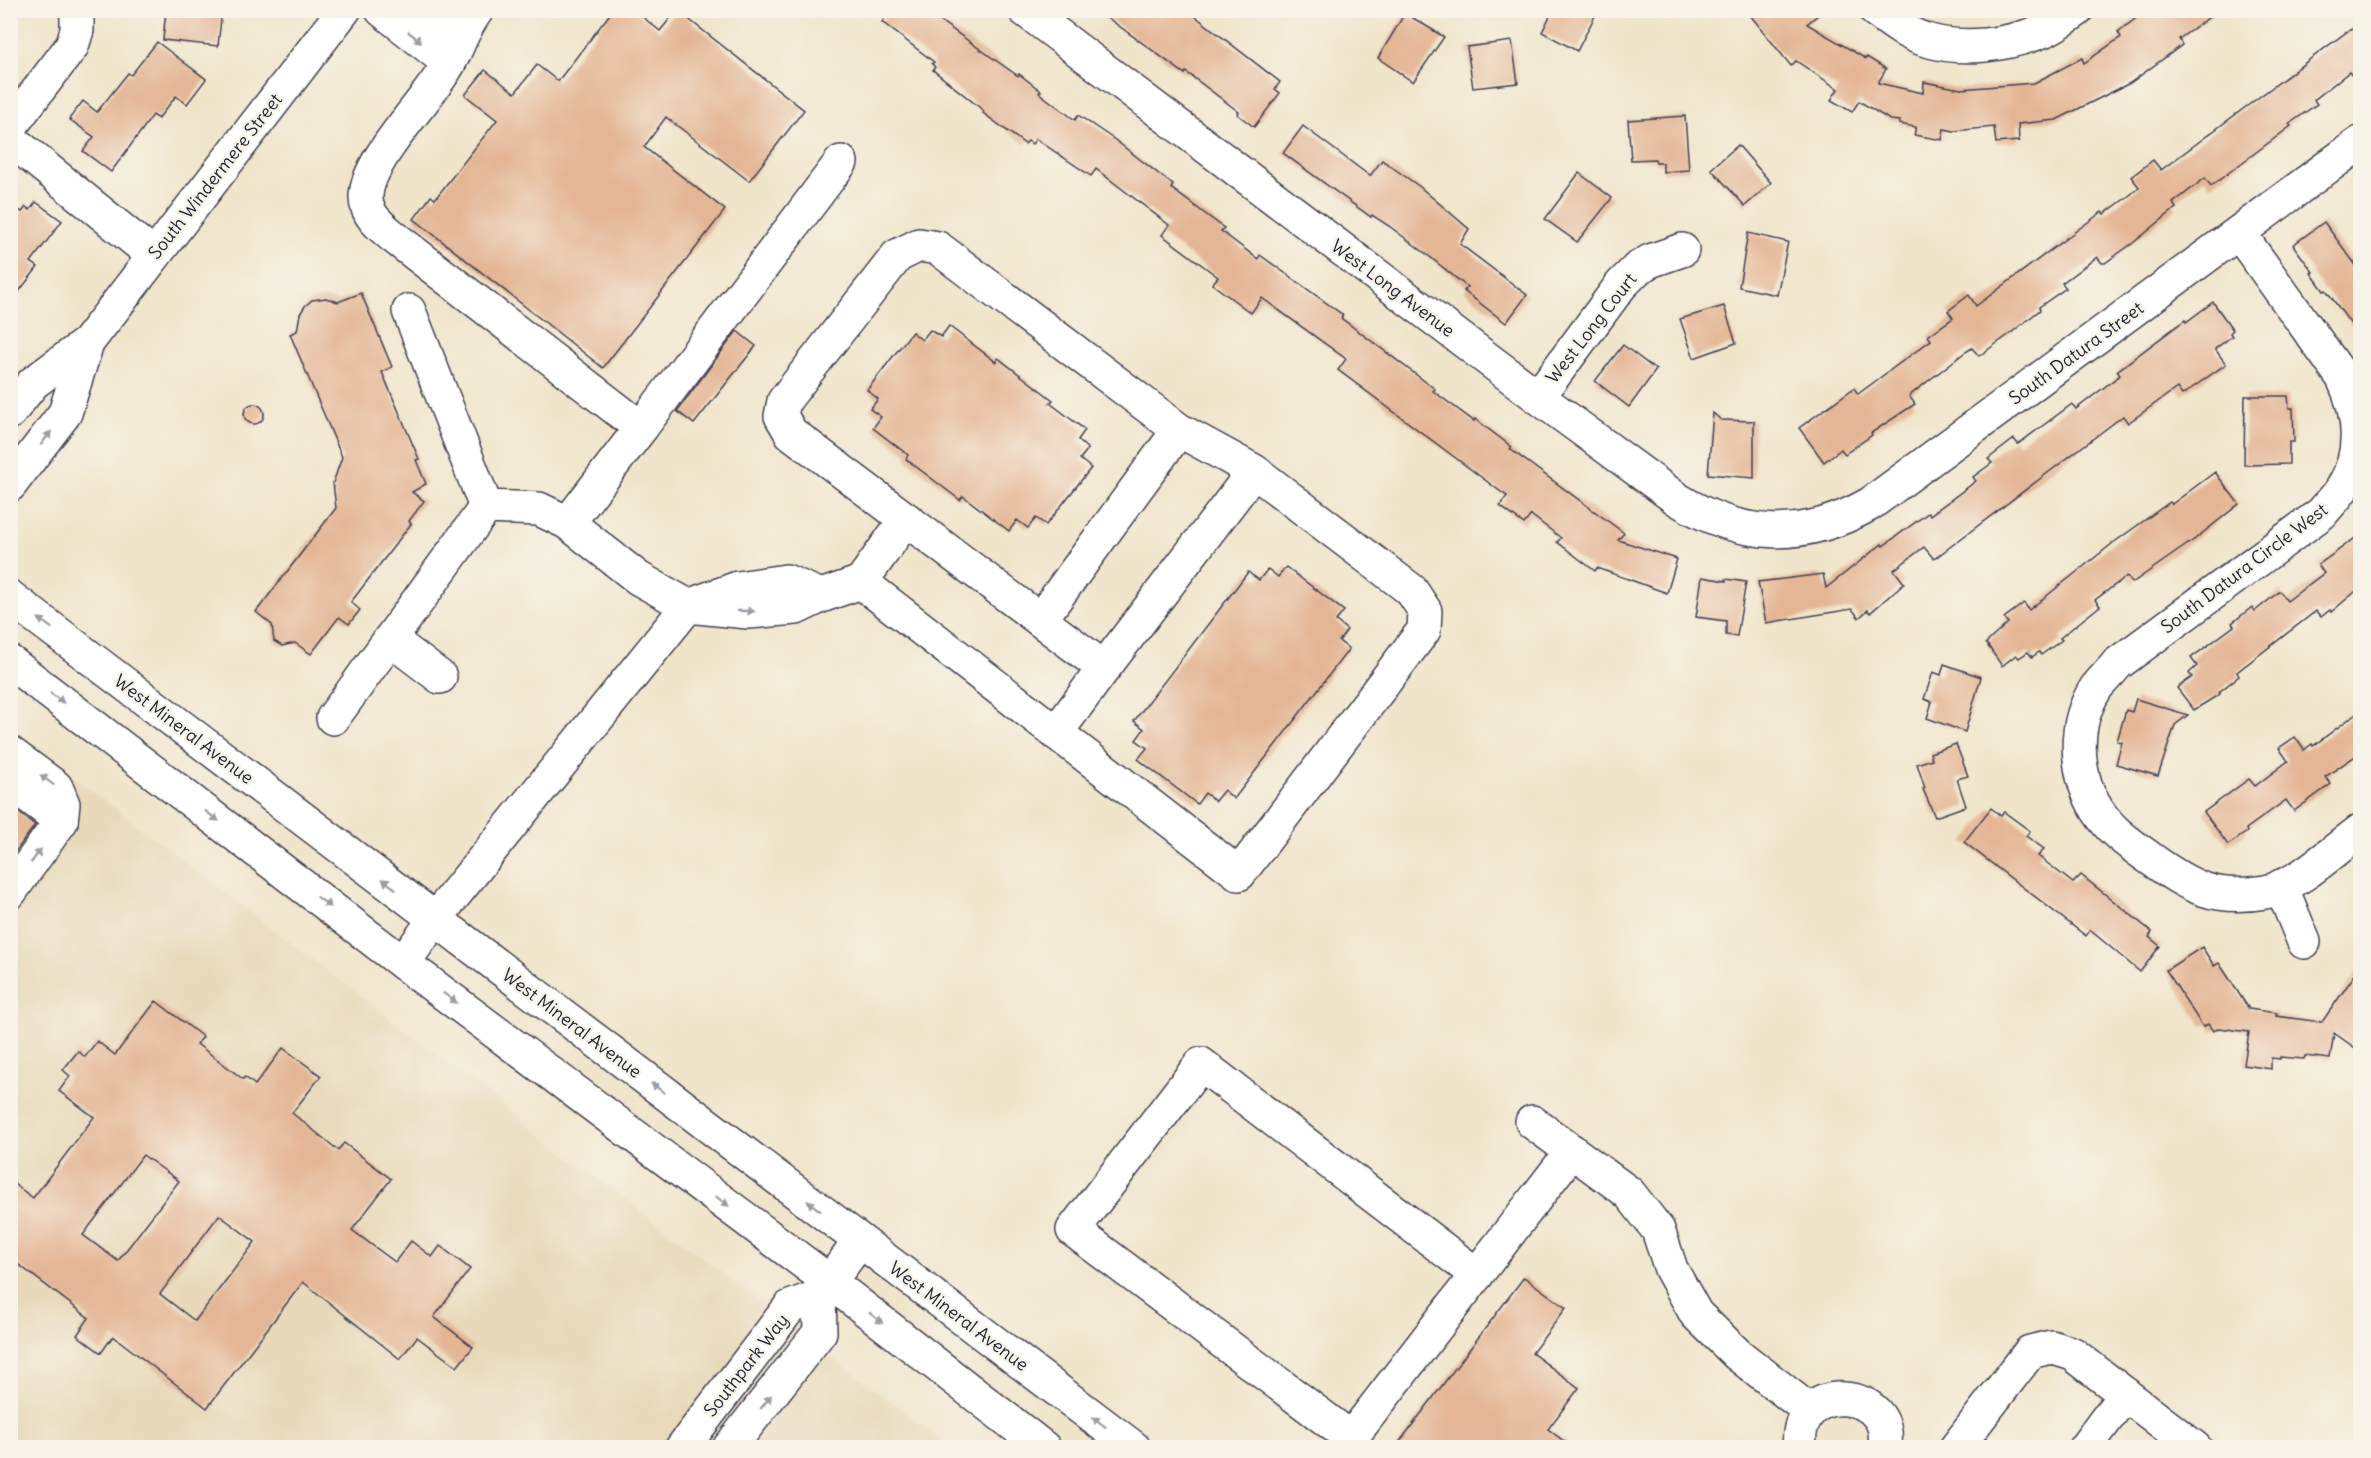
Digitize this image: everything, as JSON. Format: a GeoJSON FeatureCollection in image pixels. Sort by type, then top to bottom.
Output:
{"type":"FeatureCollection","features":[{"type":"Feature","properties":{"kind":"street"},"geometry":{"type":"LineString","coordinates":[[10,127],[72,46],[77,30],[77,10]]}},
{"type":"Feature","properties":{"kind":"street","name":"South Windermere Street"},"geometry":{"type":"LineString","coordinates":[[10,412],[33,383],[87,343],[344,10]]}},
{"type":"Feature","properties":{"kind":"street"},"geometry":{"type":"LineString","coordinates":[[382,10],[462,37]]}},
{"type":"Feature","properties":{"kind":"street"},"geometry":{"type":"LineString","coordinates":[[422,10],[462,37]]}},
{"type":"Feature","properties":{"kind":"street","name":"West Long Avenue"},"geometry":{"type":"LineString","coordinates":[[1025,10],[1538,397],[1697,511],[1729,525],[1776,531]]}},
{"type":"Feature","properties":{"kind":"street"},"geometry":{"type":"LineString","coordinates":[[1875,10],[1895,25],[1922,39],[1947,45],[1974,45],[2007,42],[2047,29],[2077,10]]}},
{"type":"Feature","properties":{"kind":"street"},"geometry":{"type":"LineString","coordinates":[[462,37],[378,161],[367,182],[366,201],[374,219],[395,238],[641,428]]}},
{"type":"Feature","properties":{"kind":"street"},"geometry":{"type":"LineString","coordinates":[[10,139],[153,255]]}},
{"type":"Feature","properties":{"kind":"street","name":"South Datura Street"},"geometry":{"type":"LineString","coordinates":[[1776,531],[1796,531],[1819,526],[1847,517],[1870,504],[2361,143]]}},
{"type":"Feature","properties":{"kind":"street"},"geometry":{"type":"LineString","coordinates":[[568,523],[841,162]]}},
{"type":"Feature","properties":{"kind":"street","name":"South Datura Circle West"},"geometry":{"type":"LineString","coordinates":[[2239,233],[2343,378],[2358,419],[2357,447],[2351,469],[2343,487],[2322,513],[2117,664],[2097,687],[2083,718],[2079,748],[2081,772],[2094,806],[2116,832],[2173,875],[2194,887],[2217,894],[2236,896],[2267,892],[2281,886],[2295,879],[2361,831]]}},
{"type":"Feature","properties":{"kind":"street"},"geometry":{"type":"LineString","coordinates":[[861,582],[1239,874],[1424,630],[1425,611],[1411,590],[1254,471],[1179,430],[938,248],[919,245],[897,256],[784,401],[781,416],[791,433],[1104,668]]}},
{"type":"Feature","properties":{"kind":"street","name":"West Long Court"},"geometry":{"type":"LineString","coordinates":[[1538,397],[1621,285],[1638,268],[1650,261],[1682,250]]}},
{"type":"Feature","properties":{"kind":"street"},"geometry":{"type":"LineString","coordinates":[[409,311],[486,507]]}},
{"type":"Feature","properties":{"kind":"street","name":"South Windermere Street"},"geometry":{"type":"LineString","coordinates":[[10,485],[65,413],[87,343]]}},
{"type":"Feature","properties":{"kind":"street"},"geometry":{"type":"LineString","coordinates":[[1040,620],[1179,430]]}},
{"type":"Feature","properties":{"kind":"street"},"geometry":{"type":"LineString","coordinates":[[1056,733],[1254,471]]}},
{"type":"Feature","properties":{"kind":"street"},"geometry":{"type":"LineString","coordinates":[[486,507],[539,509],[568,523],[638,578],[688,606],[748,612],[796,608],[821,596],[861,582],[906,519]]}},
{"type":"Feature","properties":{"kind":"street"},"geometry":{"type":"LineString","coordinates":[[333,718],[486,507]]}},
{"type":"Feature","properties":{"kind":"street","name":"West Mineral Avenue"},"geometry":{"type":"LineString","coordinates":[[10,597],[1134,1448]]}},
{"type":"Feature","properties":{"kind":"street"},"geometry":{"type":"LineString","coordinates":[[404,963],[435,919],[688,606]]}},
{"type":"Feature","properties":{"kind":"street"},"geometry":{"type":"LineString","coordinates":[[390,639],[440,677]]}},
{"type":"Feature","properties":{"kind":"street"},"geometry":{"type":"LineString","coordinates":[[10,662],[825,1289],[1044,1448]]}},
{"type":"Feature","properties":{"kind":"street"},"geometry":{"type":"LineString","coordinates":[[10,753],[56,787],[63,804],[61,821],[10,891]]}},
{"type":"Feature","properties":{"kind":"street"},"geometry":{"type":"LineString","coordinates":[[10,782],[61,821]]}},
{"type":"Feature","properties":{"kind":"street"},"geometry":{"type":"LineString","coordinates":[[2281,886],[2304,942]]}},
{"type":"Feature","properties":{"kind":"street"},"geometry":{"type":"LineString","coordinates":[[1477,1275],[1201,1064],[1073,1230],[1351,1438],[1477,1275],[1572,1151]]}},
{"type":"Feature","properties":{"kind":"street"},"geometry":{"type":"LineString","coordinates":[[1532,1122],[1629,1193],[1658,1230],[1671,1269],[1696,1314],[1737,1354],[1810,1411]]}},
{"type":"Feature","properties":{"kind":"street"},"geometry":{"type":"LineString","coordinates":[[825,1289],[860,1241]]}},
{"type":"Feature","properties":{"kind":"street","name":"Southpark Way"},"geometry":{"type":"LineString","coordinates":[[682,1448],[790,1307],[825,1289]]}},
{"type":"Feature","properties":{"kind":"street","name":"Southpark Way"},"geometry":{"type":"LineString","coordinates":[[729,1448],[820,1332],[825,1289]]}},
{"type":"Feature","properties":{"kind":"street"},"geometry":{"type":"LineString","coordinates":[[1956,1448],[2030,1352],[2051,1347],[2073,1354],[2195,1448]]}},
{"type":"Feature","properties":{"kind":"street"},"geometry":{"type":"LineString","coordinates":[[2085,1448],[2125,1394]]}},
{"type":"Feature","properties":{"kind":"street"},"geometry":{"type":"LineString","coordinates":[[1800,1448],[1800,1430],[1810,1411],[1829,1399],[1850,1397],[1871,1408],[1882,1424],[1884,1448]]}},
{"type":"Feature","properties":{"kind":"shaded area"},"geometry":{"type":"Polygon","coordinates":[[[11,729],[950,1447],[11,1447],[11,729]]]}},
{"type":"Feature","properties":{"kind":"building"},"geometry":{"type":"Polygon","coordinates":[[[166,10],[222,10],[218,46],[163,40],[166,10]]]}},
{"type":"Feature","properties":{"kind":"building"},"geometry":{"type":"Polygon","coordinates":[[[613,10],[634,10],[660,31],[677,10],[804,110],[749,181],[666,117],[644,147],[725,210],[603,368],[414,219],[431,196],[435,199],[497,120],[465,95],[485,70],[515,93],[537,65],[558,81],[613,10]]]}},
{"type":"Feature","properties":{"kind":"building"},"geometry":{"type":"Polygon","coordinates":[[[890,10],[946,10],[939,20],[1018,76],[1019,74],[1041,91],[1039,93],[1075,120],[1078,115],[1115,140],[1173,185],[1171,188],[1224,228],[1221,231],[1258,259],[1260,255],[1343,315],[1341,318],[1435,389],[1433,391],[1474,421],[1475,419],[1512,447],[1510,449],[1624,533],[1618,540],[1677,559],[1667,593],[1597,568],[1595,571],[1557,542],[1561,538],[1531,515],[1524,524],[1500,506],[1507,496],[1338,370],[1346,359],[1262,298],[1251,313],[1212,284],[1218,277],[1162,235],[1169,225],[1096,169],[1091,176],[1036,139],[1032,144],[1028,141],[1025,144],[983,113],[984,111],[933,70],[934,62],[882,22],[890,10]]]}},
{"type":"Feature","properties":{"kind":"building"},"geometry":{"type":"Polygon","coordinates":[[[1097,10],[1187,10],[1280,82],[1275,89],[1280,93],[1254,127],[1237,114],[1239,112],[1186,72],[1185,74],[1097,10]]]}},
{"type":"Feature","properties":{"kind":"building"},"geometry":{"type":"Polygon","coordinates":[[[1553,10],[1598,10],[1577,51],[1542,32],[1553,10]]]}},
{"type":"Feature","properties":{"kind":"building"},"geometry":{"type":"Polygon","coordinates":[[[1746,10],[1824,10],[1807,24],[1886,69],[1878,83],[1923,93],[1924,82],[1961,89],[2034,83],[2082,58],[2084,63],[2121,37],[2118,32],[2147,10],[2219,10],[2179,39],[2182,45],[2130,83],[2056,120],[2018,124],[2019,141],[1996,143],[1994,127],[1954,131],[1944,129],[1942,140],[1914,135],[1916,127],[1890,120],[1859,101],[1852,112],[1831,100],[1838,89],[1796,61],[1791,66],[1746,10]]]}},
{"type":"Feature","properties":{"kind":"building"},"geometry":{"type":"Polygon","coordinates":[[[1405,13],[1444,37],[1413,82],[1378,58],[1405,13]]]}},
{"type":"Feature","properties":{"kind":"building"},"geometry":{"type":"Polygon","coordinates":[[[2352,28],[2361,39],[2361,86],[2349,72],[2314,100],[2317,104],[2289,124],[2291,126],[2211,186],[2205,178],[2173,203],[2176,208],[2133,243],[2105,263],[2097,257],[2062,283],[2066,288],[2039,307],[2040,310],[2007,336],[1979,356],[1972,348],[1964,353],[1909,396],[1915,404],[1871,433],[1872,435],[1845,454],[1841,449],[1824,462],[1799,428],[1854,388],[1858,394],[1931,340],[1928,336],[1953,318],[1948,311],[1969,295],[1976,306],[2102,212],[2104,214],[2130,195],[2139,187],[2131,177],[2153,160],[2161,170],[2352,28]]]}},
{"type":"Feature","properties":{"kind":"building"},"geometry":{"type":"Polygon","coordinates":[[[1512,41],[1518,83],[1473,88],[1467,47],[1512,41]]]}},
{"type":"Feature","properties":{"kind":"building"},"geometry":{"type":"Polygon","coordinates":[[[157,42],[206,79],[187,104],[176,96],[158,119],[153,115],[111,172],[83,151],[94,137],[69,119],[83,101],[97,112],[128,73],[131,75],[157,42]]]}},
{"type":"Feature","properties":{"kind":"building"},"geometry":{"type":"Polygon","coordinates":[[[1685,116],[1689,170],[1663,172],[1663,163],[1656,163],[1655,159],[1631,160],[1628,120],[1685,116]]]}},
{"type":"Feature","properties":{"kind":"building"},"geometry":{"type":"Polygon","coordinates":[[[1303,126],[1370,176],[1382,160],[1420,187],[1469,229],[1460,244],[1527,295],[1506,323],[1464,291],[1467,287],[1425,253],[1283,153],[1303,126]]]}},
{"type":"Feature","properties":{"kind":"building"},"geometry":{"type":"Polygon","coordinates":[[[1738,145],[1771,183],[1745,206],[1711,169],[1738,145]]]}},
{"type":"Feature","properties":{"kind":"building"},"geometry":{"type":"Polygon","coordinates":[[[1579,173],[1612,198],[1577,242],[1545,219],[1579,173]]]}},
{"type":"Feature","properties":{"kind":"building"},"geometry":{"type":"Polygon","coordinates":[[[36,202],[62,221],[31,262],[38,267],[10,303],[10,204],[22,212],[26,207],[30,210],[36,202]]]}},
{"type":"Feature","properties":{"kind":"building"},"geometry":{"type":"Polygon","coordinates":[[[2324,222],[2361,272],[2361,338],[2326,290],[2324,291],[2293,245],[2324,222]]]}},
{"type":"Feature","properties":{"kind":"building"},"geometry":{"type":"Polygon","coordinates":[[[1748,233],[1788,242],[1777,295],[1739,287],[1748,233]]]}},
{"type":"Feature","properties":{"kind":"building"},"geometry":{"type":"Polygon","coordinates":[[[361,293],[392,367],[382,372],[419,459],[416,460],[426,484],[412,492],[424,501],[409,521],[411,524],[351,602],[360,610],[349,624],[339,617],[311,654],[295,643],[282,646],[274,641],[272,625],[256,612],[336,508],[333,483],[342,457],[290,334],[297,331],[300,314],[312,300],[326,298],[338,302],[361,293]]]}},
{"type":"Feature","properties":{"kind":"building"},"geometry":{"type":"Polygon","coordinates":[[[2213,302],[2233,330],[2230,333],[2232,336],[2215,349],[2226,364],[2182,395],[2177,388],[2128,423],[2123,416],[1934,559],[1924,547],[1894,570],[1904,583],[1870,613],[1868,610],[1859,618],[1852,609],[1766,623],[1758,582],[1823,574],[1826,588],[1882,544],[1883,546],[1928,513],[1930,515],[1976,481],[1973,477],[1992,463],[1988,459],[2014,439],[2018,444],[2072,404],[2076,409],[2120,375],[2117,371],[2213,302]]]}},
{"type":"Feature","properties":{"kind":"building"},"geometry":{"type":"Polygon","coordinates":[[[1724,306],[1736,343],[1694,358],[1680,319],[1724,306]]]}},
{"type":"Feature","properties":{"kind":"building"},"geometry":{"type":"Polygon","coordinates":[[[949,326],[996,362],[998,358],[1053,400],[1050,403],[1085,430],[1078,440],[1088,449],[1080,459],[1091,468],[1046,525],[1036,518],[1028,528],[1017,520],[1009,531],[963,496],[960,500],[906,459],[908,455],[873,428],[881,417],[870,409],[878,399],[867,390],[912,332],[922,340],[930,330],[941,337],[949,326]]]}},
{"type":"Feature","properties":{"kind":"building"},"geometry":{"type":"Polygon","coordinates":[[[737,331],[756,346],[694,424],[677,411],[737,331]]]}},
{"type":"Feature","properties":{"kind":"building"},"geometry":{"type":"Polygon","coordinates":[[[1623,345],[1656,370],[1629,407],[1595,381],[1623,345]]]}},
{"type":"Feature","properties":{"kind":"building"},"geometry":{"type":"Polygon","coordinates":[[[2245,396],[2288,396],[2289,408],[2293,408],[2294,442],[2289,442],[2289,464],[2244,465],[2245,396]]]}},
{"type":"Feature","properties":{"kind":"building"},"geometry":{"type":"Polygon","coordinates":[[[254,404],[261,407],[264,414],[261,421],[254,424],[247,421],[244,414],[247,407],[254,404]]]}},
{"type":"Feature","properties":{"kind":"building"},"geometry":{"type":"Polygon","coordinates":[[[1713,413],[1721,420],[1754,421],[1754,478],[1708,474],[1713,413]]]}},
{"type":"Feature","properties":{"kind":"building"},"geometry":{"type":"Polygon","coordinates":[[[2215,472],[2239,504],[2195,539],[2132,583],[2127,576],[2095,600],[2100,606],[2060,638],[2062,640],[2041,655],[2039,652],[2032,657],[2028,652],[2019,658],[2016,655],[2002,666],[1986,643],[2008,623],[2004,618],[2024,603],[2029,610],[2113,543],[2215,472]]]}},
{"type":"Feature","properties":{"kind":"building"},"geometry":{"type":"Polygon","coordinates":[[[2361,534],[2361,587],[2331,612],[2330,610],[2321,617],[2316,611],[2237,672],[2239,676],[2219,692],[2220,694],[2194,710],[2177,688],[2192,677],[2189,673],[2197,666],[2191,658],[2234,626],[2232,623],[2252,607],[2255,611],[2280,591],[2287,601],[2324,573],[2318,565],[2361,534]]]}},
{"type":"Feature","properties":{"kind":"building"},"geometry":{"type":"Polygon","coordinates":[[[1286,567],[1344,611],[1336,621],[1347,630],[1339,641],[1349,649],[1234,799],[1224,790],[1215,801],[1205,793],[1197,804],[1138,759],[1147,748],[1136,740],[1144,729],[1134,721],[1248,572],[1259,580],[1268,569],[1278,577],[1286,567]]]}},
{"type":"Feature","properties":{"kind":"building"},"geometry":{"type":"Polygon","coordinates":[[[1702,577],[1746,582],[1737,636],[1726,635],[1726,621],[1696,617],[1702,577]]]}},
{"type":"Feature","properties":{"kind":"building"},"geometry":{"type":"Polygon","coordinates":[[[1944,664],[1981,677],[1965,732],[1927,718],[1932,702],[1924,699],[1933,672],[1941,675],[1944,664]]]}},
{"type":"Feature","properties":{"kind":"building"},"geometry":{"type":"Polygon","coordinates":[[[2136,699],[2188,715],[2175,725],[2158,776],[2116,764],[2122,742],[2117,741],[2126,710],[2132,712],[2136,699]]]}},
{"type":"Feature","properties":{"kind":"building"},"geometry":{"type":"Polygon","coordinates":[[[2361,710],[2361,752],[2325,777],[2331,784],[2294,811],[2286,800],[2228,845],[2204,812],[2249,779],[2255,786],[2288,761],[2279,748],[2295,737],[2304,750],[2312,744],[2313,746],[2361,710]]]}},
{"type":"Feature","properties":{"kind":"building"},"geometry":{"type":"Polygon","coordinates":[[[1956,744],[1968,776],[1957,779],[1966,806],[1935,817],[1923,789],[1925,788],[1917,764],[1932,759],[1930,753],[1956,744]]]}},
{"type":"Feature","properties":{"kind":"building"},"geometry":{"type":"Polygon","coordinates":[[[10,806],[35,825],[10,859],[10,806]]]}},
{"type":"Feature","properties":{"kind":"building"},"geometry":{"type":"Polygon","coordinates":[[[1991,808],[2001,816],[2004,812],[2030,831],[2026,836],[2044,849],[2038,856],[2073,883],[2081,875],[2152,932],[2149,937],[2160,946],[2140,972],[2090,930],[2086,936],[1964,842],[1991,808]]]}},
{"type":"Feature","properties":{"kind":"building"},"geometry":{"type":"Polygon","coordinates":[[[2202,947],[2214,966],[2219,963],[2249,1009],[2277,1013],[2276,1016],[2322,1022],[2361,966],[2361,1052],[2334,1033],[2330,1059],[2305,1056],[2304,1059],[2271,1058],[2271,1069],[2244,1065],[2249,1032],[2219,1028],[2213,1031],[2208,1024],[2203,1027],[2166,970],[2202,947]]]}},
{"type":"Feature","properties":{"kind":"building"},"geometry":{"type":"Polygon","coordinates":[[[156,1001],[203,1037],[197,1044],[243,1079],[245,1077],[255,1085],[283,1048],[321,1076],[292,1113],[338,1150],[344,1143],[391,1179],[352,1230],[395,1262],[411,1241],[432,1257],[440,1246],[470,1269],[434,1317],[473,1347],[457,1367],[417,1337],[400,1359],[303,1282],[207,1408],[113,1336],[101,1353],[77,1335],[89,1318],[10,1258],[10,1181],[33,1198],[94,1117],[59,1091],[70,1076],[63,1070],[78,1051],[85,1057],[97,1041],[115,1055],[156,1001]],[[143,1155],[83,1235],[118,1261],[179,1181],[143,1155]],[[219,1215],[160,1294],[195,1321],[255,1242],[219,1215]]]}},
{"type":"Feature","properties":{"kind":"building"},"geometry":{"type":"Polygon","coordinates":[[[1524,1277],[1566,1308],[1532,1353],[1579,1388],[1548,1429],[1573,1448],[1395,1448],[1524,1277]]]}}]}
